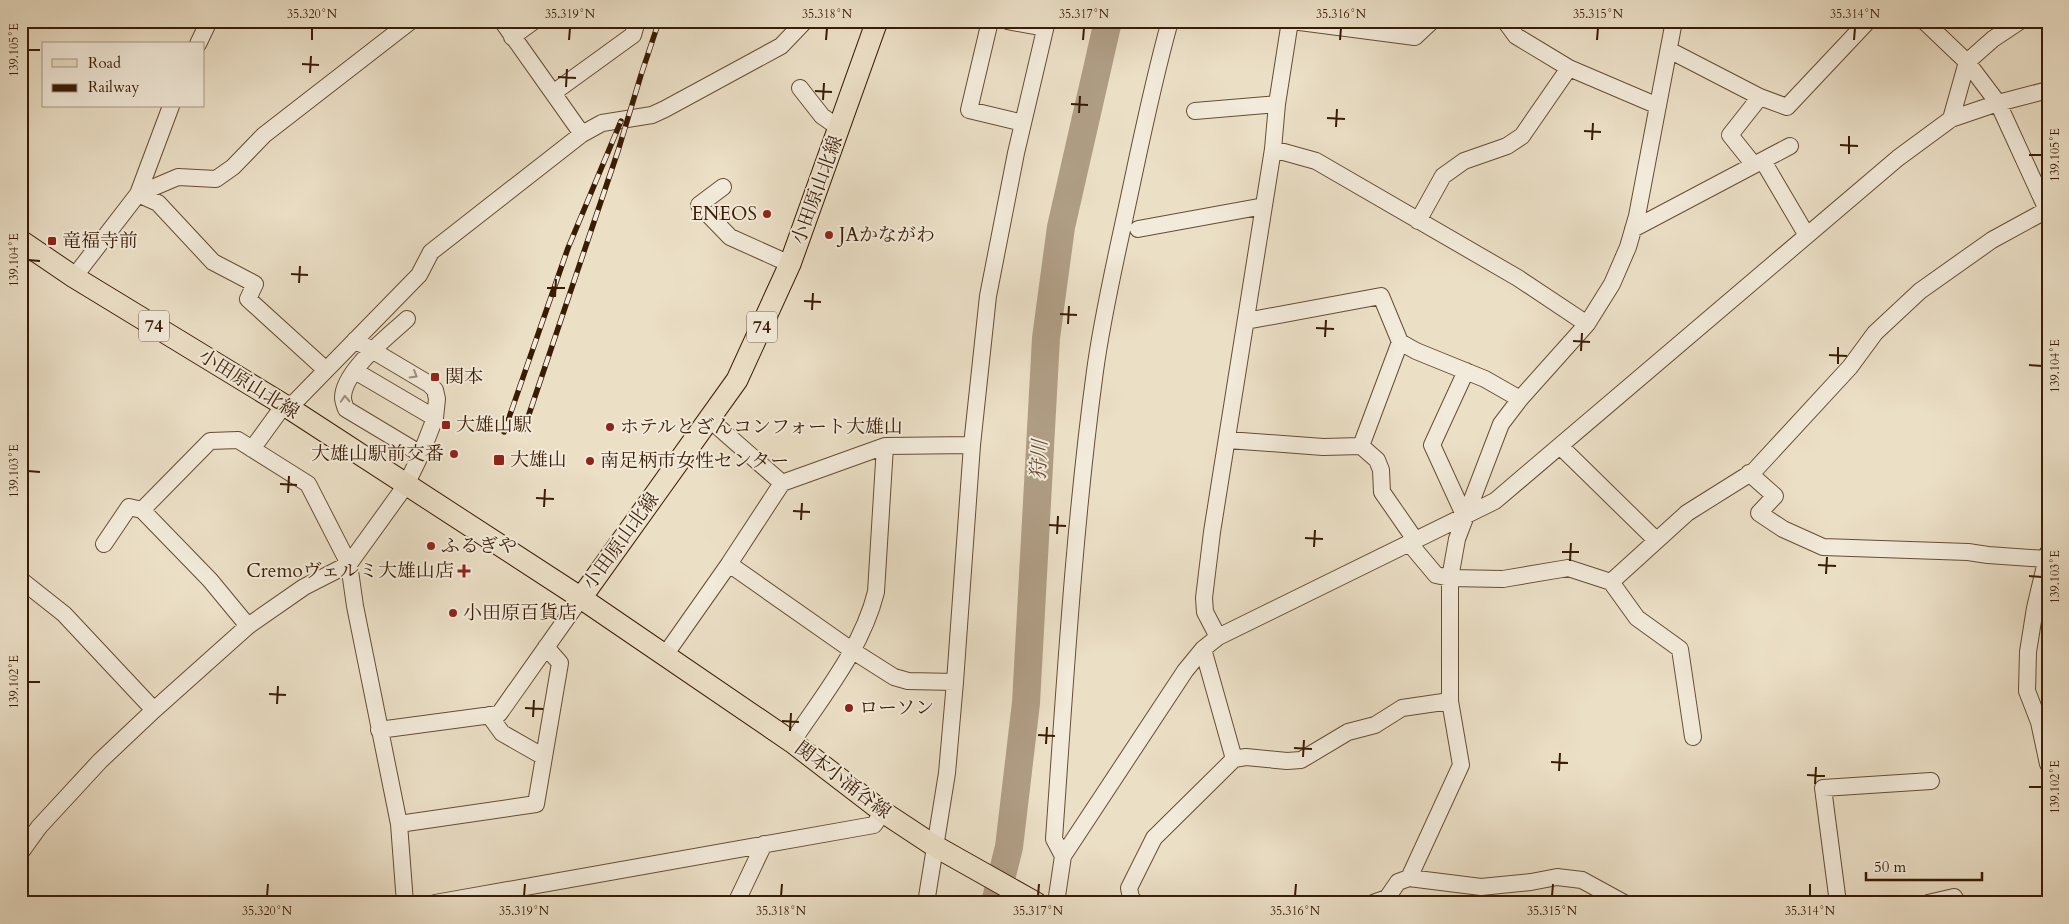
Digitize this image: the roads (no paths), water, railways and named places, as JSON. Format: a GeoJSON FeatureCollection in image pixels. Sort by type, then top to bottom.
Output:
{"type":"FeatureCollection","features":[{"type":"Feature","properties":{"kind":"main road","name":"小田原山北線"},"geometry":{"type":"LineString","coordinates":[[21,240],[74,277],[286,407],[581,598],[738,380],[790,264],[877,21]]}},
{"type":"Feature","properties":{"kind":"main road","name":"関本小涌谷線"},"geometry":{"type":"LineString","coordinates":[[581,598],[792,742],[883,812],[937,847],[1036,903]]}},
{"type":"Feature","properties":{"kind":"street"},"geometry":{"type":"LineString","coordinates":[[199,42],[209,21]]}},
{"type":"Feature","properties":{"kind":"street"},"geometry":{"type":"LineString","coordinates":[[138,194],[178,177],[216,179],[233,167],[264,134],[411,21]]}},
{"type":"Feature","properties":{"kind":"street"},"geometry":{"type":"LineString","coordinates":[[502,21],[582,134]]}},
{"type":"Feature","properties":{"kind":"street"},"geometry":{"type":"LineString","coordinates":[[512,37],[534,21]]}},
{"type":"Feature","properties":{"kind":"street"},"geometry":{"type":"LineString","coordinates":[[553,93],[633,35],[637,21]]}},
{"type":"Feature","properties":{"kind":"street"},"geometry":{"type":"LineString","coordinates":[[252,449],[286,407],[326,370],[419,275],[431,252],[582,134],[602,123],[652,115],[665,109],[781,46],[805,21]]}},
{"type":"Feature","properties":{"kind":"street"},"geometry":{"type":"LineString","coordinates":[[990,21],[969,110],[1023,123]]}},
{"type":"Feature","properties":{"kind":"street"},"geometry":{"type":"LineString","coordinates":[[926,903],[937,847],[946,773],[955,682],[972,445],[988,296],[1023,123],[1046,25],[1007,21]]}},
{"type":"Feature","properties":{"kind":"street"},"geometry":{"type":"LineString","coordinates":[[1063,856],[1054,839],[1068,639],[1095,371],[1103,323],[1145,124],[1170,21]]}},
{"type":"Feature","properties":{"kind":"street"},"geometry":{"type":"LineString","coordinates":[[1218,637],[1205,612],[1204,598],[1212,532],[1273,149],[1277,104],[1291,21],[1416,37],[1432,21]]}},
{"type":"Feature","properties":{"kind":"street"},"geometry":{"type":"LineString","coordinates":[[1505,21],[1516,36],[1569,68],[1658,106]]}},
{"type":"Feature","properties":{"kind":"street"},"geometry":{"type":"LineString","coordinates":[[1409,878],[1461,765],[1450,701],[1450,578],[1457,540],[1501,424],[1587,324],[1612,284],[1633,229],[1674,21]]}},
{"type":"Feature","properties":{"kind":"street"},"geometry":{"type":"LineString","coordinates":[[1669,50],[1760,97],[1787,107],[1868,21]]}},
{"type":"Feature","properties":{"kind":"street"},"geometry":{"type":"LineString","coordinates":[[1611,582],[1687,513],[1750,474],[1850,367],[1875,333],[1920,291],[1992,240],[2047,211],[1998,103],[1967,62],[1924,21]]}},
{"type":"Feature","properties":{"kind":"street"},"geometry":{"type":"LineString","coordinates":[[1951,119],[1967,62],[1993,39],[2018,22]]}},
{"type":"Feature","properties":{"kind":"street"},"geometry":{"type":"LineString","coordinates":[[1418,221],[1444,176],[1464,161],[1507,146],[1522,136],[1569,68]]}},
{"type":"Feature","properties":{"kind":"street"},"geometry":{"type":"LineString","coordinates":[[800,88],[822,116],[839,128]]}},
{"type":"Feature","properties":{"kind":"street"},"geometry":{"type":"LineString","coordinates":[[1056,903],[1063,856],[1185,671],[1203,649],[1218,637],[1413,543],[1495,501],[1806,234],[1898,158],[1951,119],[1998,103],[2048,90]]}},
{"type":"Feature","properties":{"kind":"street"},"geometry":{"type":"LineString","coordinates":[[1760,97],[1730,135],[1758,163],[1806,234]]}},
{"type":"Feature","properties":{"kind":"street"},"geometry":{"type":"LineString","coordinates":[[1195,111],[1277,104]]}},
{"type":"Feature","properties":{"kind":"street"},"geometry":{"type":"LineString","coordinates":[[74,277],[138,194],[170,108]]}},
{"type":"Feature","properties":{"kind":"street"},"geometry":{"type":"LineString","coordinates":[[1633,229],[1790,146]]}},
{"type":"Feature","properties":{"kind":"street"},"geometry":{"type":"LineString","coordinates":[[1273,149],[1316,161],[1518,278],[1587,324]]}},
{"type":"Feature","properties":{"kind":"street"},"geometry":{"type":"LineString","coordinates":[[723,187],[699,204],[730,237],[790,264]]}},
{"type":"Feature","properties":{"kind":"street"},"geometry":{"type":"LineString","coordinates":[[138,194],[158,203],[213,262],[255,284],[248,299],[326,370]]}},
{"type":"Feature","properties":{"kind":"street"},"geometry":{"type":"LineString","coordinates":[[1138,229],[1264,206]]}},
{"type":"Feature","properties":{"kind":"street"},"geometry":{"type":"LineString","coordinates":[[1246,321],[1381,296],[1400,342],[1416,351],[1485,379],[1520,400]]}},
{"type":"Feature","properties":{"kind":"street"},"geometry":{"type":"LineString","coordinates":[[407,320],[371,351],[355,371],[345,388],[343,398],[346,409],[421,454]]}},
{"type":"Feature","properties":{"kind":"street"},"geometry":{"type":"LineString","coordinates":[[21,852],[39,827],[100,761],[248,626],[304,587],[349,564],[406,486],[435,418],[438,399],[435,390],[429,384],[355,340]]}},
{"type":"Feature","properties":{"kind":"street"},"geometry":{"type":"LineString","coordinates":[[1361,446],[1400,342]]}},
{"type":"Feature","properties":{"kind":"street"},"geometry":{"type":"LineString","coordinates":[[355,371],[435,418]]}},
{"type":"Feature","properties":{"kind":"street"},"geometry":{"type":"LineString","coordinates":[[1465,517],[1432,445],[1466,371]]}},
{"type":"Feature","properties":{"kind":"street"},"geometry":{"type":"LineString","coordinates":[[709,419],[782,483]]}},
{"type":"Feature","properties":{"kind":"street"},"geometry":{"type":"LineString","coordinates":[[142,510],[210,441],[238,440],[308,484],[349,564],[355,606],[399,824],[405,903]]}},
{"type":"Feature","properties":{"kind":"street"},"geometry":{"type":"LineString","coordinates":[[1228,440],[1323,447],[1361,446],[1377,460],[1382,470],[1382,492],[1413,543],[1436,575],[1450,578],[1503,579],[1568,568],[1611,582],[1637,618],[1680,649],[1693,737]]}},
{"type":"Feature","properties":{"kind":"street"},"geometry":{"type":"LineString","coordinates":[[665,655],[729,564],[782,483],[885,446],[972,445]]}},
{"type":"Feature","properties":{"kind":"street"},"geometry":{"type":"LineString","coordinates":[[792,742],[853,651],[871,611],[876,592],[885,446]]}},
{"type":"Feature","properties":{"kind":"street"},"geometry":{"type":"LineString","coordinates":[[1560,446],[1656,540]]}},
{"type":"Feature","properties":{"kind":"street"},"geometry":{"type":"LineString","coordinates":[[1750,474],[1774,496],[1759,512],[1783,529],[1823,547],[2047,556],[2034,608],[2028,652],[2027,691],[2041,708],[2039,722],[2048,764]]}},
{"type":"Feature","properties":{"kind":"street"},"geometry":{"type":"LineString","coordinates":[[104,544],[129,507],[142,510],[210,580],[248,626]]}},
{"type":"Feature","properties":{"kind":"street"},"geometry":{"type":"LineString","coordinates":[[729,564],[853,651],[894,677],[908,681],[955,682]]}},
{"type":"Feature","properties":{"kind":"street"},"geometry":{"type":"LineString","coordinates":[[21,580],[64,614],[154,710]]}},
{"type":"Feature","properties":{"kind":"street"},"geometry":{"type":"LineString","coordinates":[[379,730],[499,714],[581,598]]}},
{"type":"Feature","properties":{"kind":"street"},"geometry":{"type":"LineString","coordinates":[[399,824],[536,804],[560,663],[546,647]]}},
{"type":"Feature","properties":{"kind":"street"},"geometry":{"type":"LineString","coordinates":[[1203,649],[1234,759]]}},
{"type":"Feature","properties":{"kind":"street"},"geometry":{"type":"LineString","coordinates":[[1136,903],[1132,898],[1129,888],[1154,838],[1234,759],[1246,757],[1287,761],[1301,760],[1348,732],[1375,725],[1402,708],[1450,701]]}},
{"type":"Feature","properties":{"kind":"street"},"geometry":{"type":"LineString","coordinates":[[489,715],[502,733],[544,757]]}},
{"type":"Feature","properties":{"kind":"street"},"geometry":{"type":"LineString","coordinates":[[1838,903],[1823,788],[1931,781]]}},
{"type":"Feature","properties":{"kind":"street"},"geometry":{"type":"LineString","coordinates":[[439,902],[874,825],[883,812]]}},
{"type":"Feature","properties":{"kind":"street"},"geometry":{"type":"LineString","coordinates":[[736,903],[764,844]]}},
{"type":"Feature","properties":{"kind":"street"},"geometry":{"type":"LineString","coordinates":[[1383,901],[1398,882],[1409,878],[1481,887],[1531,882],[1557,877],[1582,880],[1624,903]]}},
{"type":"Feature","properties":{"kind":"street"},"geometry":{"type":"LineString","coordinates":[[1928,903],[1954,897],[1958,903]]}},
{"type":"Feature","properties":{"kind":"waterway","name":"狩川"},"geometry":{"type":"LineString","coordinates":[[995,903],[1009,847],[1026,703],[1046,338],[1061,227],[1108,21]]}},
{"type":"Feature","properties":{"kind":"railway"},"geometry":{"type":"LineString","coordinates":[[524,429],[618,151],[659,21]]}},
{"type":"Feature","properties":{"kind":"railway"},"geometry":{"type":"LineString","coordinates":[[504,432],[568,248],[621,121]]}},
{"type":"Feature","properties":{"kind":"place","name":"ENEOS"},"geometry":{"type":"Point","coordinates":[767,214]}},
{"type":"Feature","properties":{"kind":"place","name":"JAかながわ"},"geometry":{"type":"Point","coordinates":[829,235]}},
{"type":"Feature","properties":{"kind":"place","name":"竜福寺前"},"geometry":{"type":"Point","coordinates":[52,241]}},
{"type":"Feature","properties":{"kind":"place","name":"関本"},"geometry":{"type":"Point","coordinates":[435,377]}},
{"type":"Feature","properties":{"kind":"place","name":"大雄山駅"},"geometry":{"type":"Point","coordinates":[446,425]}},
{"type":"Feature","properties":{"kind":"place","name":"ホテルとざんコンフォート大雄山"},"geometry":{"type":"Point","coordinates":[610,427]}},
{"type":"Feature","properties":{"kind":"place","name":"大雄山駅前交番"},"geometry":{"type":"Point","coordinates":[454,454]}},
{"type":"Feature","properties":{"kind":"place","name":"大雄山"},"geometry":{"type":"Point","coordinates":[499,460]}},
{"type":"Feature","properties":{"kind":"place","name":"南足柄市女性センター"},"geometry":{"type":"Point","coordinates":[590,461]}},
{"type":"Feature","properties":{"kind":"place","name":"ふるぎや"},"geometry":{"type":"Point","coordinates":[431,546]}},
{"type":"Feature","properties":{"kind":"place","name":"Cremoヴェルミ大雄山店"},"geometry":{"type":"Point","coordinates":[464,571]}},
{"type":"Feature","properties":{"kind":"place","name":"小田原百貨店"},"geometry":{"type":"Point","coordinates":[453,613]}},
{"type":"Feature","properties":{"kind":"place","name":"ローソン"},"geometry":{"type":"Point","coordinates":[849,708]}}]}
